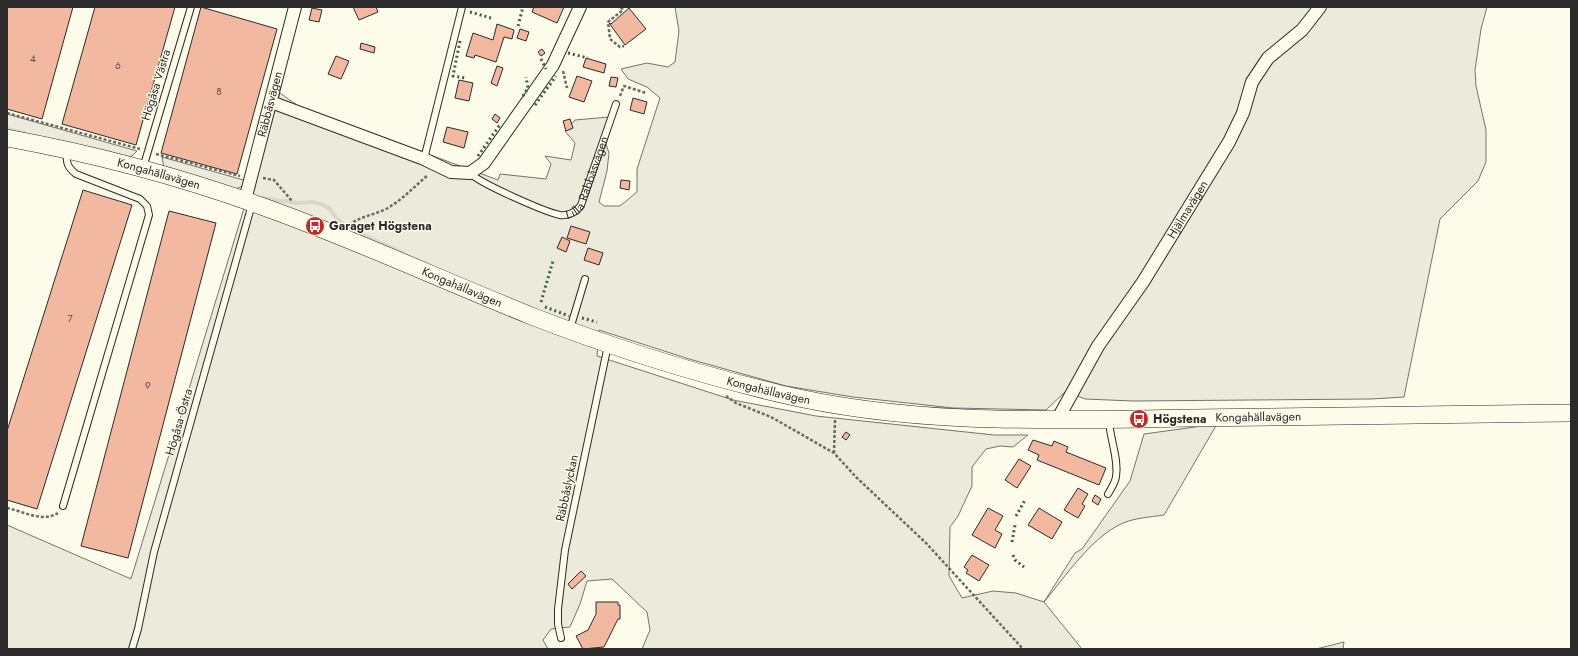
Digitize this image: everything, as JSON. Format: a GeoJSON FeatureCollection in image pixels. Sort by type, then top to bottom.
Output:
{"type":"FeatureCollection","features":[{"type":"Feature","properties":{"kind":"street","name":"Räbbåsvägen"},"geometry":{"type":"LineString","coordinates":[[248,202],[295,7]]}},
{"type":"Feature","properties":{"kind":"street"},"geometry":{"type":"LineString","coordinates":[[271,102],[424,159],[451,172],[470,173],[484,163],[553,65],[580,7]]}},
{"type":"Feature","properties":{"kind":"street","name":"Hjälmavägen"},"geometry":{"type":"LineString","coordinates":[[1062,420],[1062,413],[1098,346],[1142,282],[1229,142],[1243,113],[1252,82],[1268,58],[1302,30],[1320,7]]}},
{"type":"Feature","properties":{"kind":"street","name":"Kongahällavägen"},"geometry":{"type":"LineString","coordinates":[[7,138],[67,150],[143,169],[248,202],[323,229],[569,330],[609,344],[723,379],[836,406],[913,416],[1062,420],[1571,414]]}},
{"type":"Feature","properties":{"kind":"lane","name":"Högåsa Västra"},"geometry":{"type":"LineString","coordinates":[[143,169],[191,7]]}},
{"type":"Feature","properties":{"kind":"lane"},"geometry":{"type":"LineString","coordinates":[[424,159],[462,7]]}},
{"type":"Feature","properties":{"kind":"lane","name":"Lilla Räbbåsvägen"},"geometry":{"type":"LineString","coordinates":[[470,173],[475,179],[489,186],[561,215],[575,213],[581,205],[616,104]]}},
{"type":"Feature","properties":{"kind":"lane"},"geometry":{"type":"LineString","coordinates":[[63,506],[149,215],[148,206],[140,199],[76,174],[70,170],[66,162],[67,150]]}},
{"type":"Feature","properties":{"kind":"lane","name":"Högåsa Östra"},"geometry":{"type":"LineString","coordinates":[[132,649],[138,629],[154,552],[248,202]]}},
{"type":"Feature","properties":{"kind":"lane"},"geometry":{"type":"LineString","coordinates":[[569,330],[585,279]]}},
{"type":"Feature","properties":{"kind":"lane","name":"Räbbåslyckan"},"geometry":{"type":"LineString","coordinates":[[561,638],[558,624],[558,609],[565,550],[609,344]]}},
{"type":"Feature","properties":{"kind":"lane"},"geometry":{"type":"LineString","coordinates":[[1108,494],[1115,479],[1116,469],[1110,436],[1109,419]]}},
{"type":"Feature","properties":{"kind":"path"},"geometry":{"type":"LineString","coordinates":[[621,7],[624,10],[608,22],[610,39],[620,47],[624,46]]}},
{"type":"Feature","properties":{"kind":"path"},"geometry":{"type":"LineString","coordinates":[[616,104],[624,86],[646,93]]}},
{"type":"Feature","properties":{"kind":"path"},"geometry":{"type":"LineString","coordinates":[[349,224],[360,217],[378,213],[394,204],[439,166]]}},
{"type":"Feature","properties":{"kind":"path"},"geometry":{"type":"LineString","coordinates":[[723,379],[722,389],[725,396],[736,403],[771,417],[834,454],[856,477],[926,543],[1023,649]]}},
{"type":"Feature","properties":{"kind":"path"},"geometry":{"type":"LineString","coordinates":[[834,454],[836,406]]}},
{"type":"Feature","properties":{"kind":"path"},"geometry":{"type":"LineString","coordinates":[[7,508],[26,515],[52,516],[58,514],[63,506]]}},
{"type":"Feature","properties":{"kind":"shaded area"},"geometry":{"type":"Polygon","coordinates":[[[675,7],[1487,7],[1481,29],[1475,70],[1476,86],[1486,130],[1486,162],[1478,181],[1440,219],[1404,397],[1371,399],[1133,401],[1085,399],[1066,391],[1046,410],[953,408],[853,397],[786,386],[689,359],[599,330],[597,356],[733,400],[816,416],[994,435],[1028,435],[1013,447],[1000,446],[986,449],[972,467],[972,486],[958,516],[950,527],[949,576],[962,598],[993,591],[1016,593],[1044,602],[1082,649],[642,649],[650,630],[647,612],[612,579],[587,581],[580,604],[570,627],[551,629],[543,640],[548,649],[7,649],[7,525],[131,579],[280,93],[298,106],[498,180],[500,174],[546,179],[551,164],[545,156],[571,160],[575,143],[565,131],[575,120],[609,117],[612,124],[606,144],[609,153],[607,171],[599,202],[604,206],[620,206],[637,192],[637,169],[660,98],[647,87],[628,79],[621,69],[647,63],[668,67],[675,62],[679,31],[675,7]]]}},
{"type":"Feature","properties":{"kind":"shaded area"},"geometry":{"type":"Polygon","coordinates":[[[7,114],[137,151],[132,156],[127,157],[7,131],[7,114]]]}},
{"type":"Feature","properties":{"kind":"shaded area"},"geometry":{"type":"Polygon","coordinates":[[[162,157],[247,181],[243,186],[233,190],[164,168],[162,157]]]}},
{"type":"Feature","properties":{"kind":"shaded area"},"geometry":{"type":"Polygon","coordinates":[[[1217,424],[1164,515],[1131,520],[1110,530],[1089,548],[1044,602],[1075,553],[1082,549],[1130,481],[1144,434],[1217,424]]]}},
{"type":"Feature","properties":{"kind":"shaded area"},"geometry":{"type":"Polygon","coordinates":[[[1344,642],[1343,649],[1316,649],[1344,642]]]}},
{"type":"Feature","properties":{"kind":"building"},"geometry":{"type":"Polygon","coordinates":[[[7,7],[73,7],[42,119],[7,109],[7,7]]]}},
{"type":"Feature","properties":{"kind":"building"},"geometry":{"type":"Polygon","coordinates":[[[95,7],[175,7],[136,145],[62,124],[95,7]]]}},
{"type":"Feature","properties":{"kind":"building"},"geometry":{"type":"Polygon","coordinates":[[[201,7],[277,29],[237,174],[161,153],[201,7]]]}},
{"type":"Feature","properties":{"kind":"building"},"geometry":{"type":"Polygon","coordinates":[[[353,7],[376,7],[378,12],[359,20],[353,7]]]}},
{"type":"Feature","properties":{"kind":"building"},"geometry":{"type":"Polygon","coordinates":[[[534,7],[564,7],[557,23],[532,12],[534,7]]]}},
{"type":"Feature","properties":{"kind":"building"},"geometry":{"type":"Polygon","coordinates":[[[312,8],[322,10],[319,22],[309,20],[312,8]]]}},
{"type":"Feature","properties":{"kind":"building"},"geometry":{"type":"Polygon","coordinates":[[[629,8],[646,29],[625,45],[609,23],[611,24],[629,8]]]}},
{"type":"Feature","properties":{"kind":"building"},"geometry":{"type":"Polygon","coordinates":[[[497,24],[514,30],[512,39],[504,37],[496,62],[475,55],[474,58],[466,56],[473,33],[493,40],[497,24]]]}},
{"type":"Feature","properties":{"kind":"building"},"geometry":{"type":"Polygon","coordinates":[[[520,29],[529,32],[526,41],[517,38],[520,29]]]}},
{"type":"Feature","properties":{"kind":"building"},"geometry":{"type":"Polygon","coordinates":[[[361,43],[375,47],[374,53],[360,49],[361,43]]]}},
{"type":"Feature","properties":{"kind":"building"},"geometry":{"type":"Polygon","coordinates":[[[542,49],[545,53],[541,56],[538,52],[542,49]]]}},
{"type":"Feature","properties":{"kind":"building"},"geometry":{"type":"Polygon","coordinates":[[[336,56],[349,61],[341,79],[328,74],[336,56]]]}},
{"type":"Feature","properties":{"kind":"building"},"geometry":{"type":"Polygon","coordinates":[[[586,58],[606,64],[604,73],[583,67],[586,58]]]}},
{"type":"Feature","properties":{"kind":"building"},"geometry":{"type":"Polygon","coordinates":[[[497,66],[503,68],[497,86],[491,83],[497,66]]]}},
{"type":"Feature","properties":{"kind":"building"},"geometry":{"type":"Polygon","coordinates":[[[577,76],[592,81],[584,102],[569,97],[577,76]]]}},
{"type":"Feature","properties":{"kind":"building"},"geometry":{"type":"Polygon","coordinates":[[[611,77],[618,78],[616,87],[609,86],[611,77]]]}},
{"type":"Feature","properties":{"kind":"building"},"geometry":{"type":"Polygon","coordinates":[[[459,80],[473,83],[469,101],[455,98],[459,80]]]}},
{"type":"Feature","properties":{"kind":"building"},"geometry":{"type":"Polygon","coordinates":[[[633,98],[647,102],[644,114],[630,110],[633,98]]]}},
{"type":"Feature","properties":{"kind":"building"},"geometry":{"type":"Polygon","coordinates":[[[495,114],[500,118],[497,123],[492,119],[495,114]]]}},
{"type":"Feature","properties":{"kind":"building"},"geometry":{"type":"Polygon","coordinates":[[[570,119],[573,128],[566,131],[563,121],[570,119]]]}},
{"type":"Feature","properties":{"kind":"building"},"geometry":{"type":"Polygon","coordinates":[[[447,127],[468,132],[464,148],[443,142],[447,127]]]}},
{"type":"Feature","properties":{"kind":"building"},"geometry":{"type":"Polygon","coordinates":[[[621,180],[630,181],[629,190],[620,188],[621,180]]]}},
{"type":"Feature","properties":{"kind":"building"},"geometry":{"type":"Polygon","coordinates":[[[83,190],[132,205],[37,509],[7,500],[7,431],[83,190]]]}},
{"type":"Feature","properties":{"kind":"building"},"geometry":{"type":"Polygon","coordinates":[[[169,211],[216,223],[128,558],[81,546],[169,211]]]}},
{"type":"Feature","properties":{"kind":"building"},"geometry":{"type":"Polygon","coordinates":[[[571,226],[590,232],[586,244],[567,238],[571,226]]]}},
{"type":"Feature","properties":{"kind":"building"},"geometry":{"type":"Polygon","coordinates":[[[562,237],[570,241],[566,252],[557,248],[562,237]]]}},
{"type":"Feature","properties":{"kind":"building"},"geometry":{"type":"Polygon","coordinates":[[[588,248],[603,253],[599,265],[584,260],[588,248]]]}},
{"type":"Feature","properties":{"kind":"building"},"geometry":{"type":"Polygon","coordinates":[[[846,432],[850,435],[846,440],[842,437],[846,432]]]}},
{"type":"Feature","properties":{"kind":"building"},"geometry":{"type":"Polygon","coordinates":[[[1033,440],[1052,446],[1054,441],[1068,447],[1066,452],[1106,468],[1099,485],[1037,460],[1039,455],[1028,450],[1033,440]]]}},
{"type":"Feature","properties":{"kind":"building"},"geometry":{"type":"Polygon","coordinates":[[[1019,459],[1031,466],[1017,488],[1005,480],[1019,459]]]}},
{"type":"Feature","properties":{"kind":"building"},"geometry":{"type":"Polygon","coordinates":[[[1078,488],[1088,494],[1082,504],[1085,506],[1078,518],[1064,510],[1078,488]]]}},
{"type":"Feature","properties":{"kind":"building"},"geometry":{"type":"Polygon","coordinates":[[[1095,495],[1101,499],[1098,505],[1092,501],[1095,495]]]}},
{"type":"Feature","properties":{"kind":"building"},"geometry":{"type":"Polygon","coordinates":[[[988,508],[1003,516],[995,530],[1002,534],[995,548],[972,535],[988,508]]]}},
{"type":"Feature","properties":{"kind":"building"},"geometry":{"type":"Polygon","coordinates":[[[1039,508],[1062,522],[1052,539],[1028,525],[1039,508]]]}},
{"type":"Feature","properties":{"kind":"building"},"geometry":{"type":"Polygon","coordinates":[[[972,555],[989,565],[979,581],[966,573],[968,570],[964,567],[972,555]]]}},
{"type":"Feature","properties":{"kind":"building"},"geometry":{"type":"Polygon","coordinates":[[[581,571],[586,576],[572,589],[568,584],[581,571]]]}},
{"type":"Feature","properties":{"kind":"building"},"geometry":{"type":"Polygon","coordinates":[[[596,602],[618,602],[618,605],[620,605],[620,619],[618,619],[604,647],[583,649],[576,636],[588,630],[596,614],[596,602]]]}},
{"type":"Feature","properties":{"kind":"waterway"},"geometry":{"type":"LineString","coordinates":[[7,129],[24,133]]}},
{"type":"Feature","properties":{"kind":"waterway"},"geometry":{"type":"LineString","coordinates":[[261,198],[298,203],[313,202],[321,204],[330,209],[337,219],[350,229],[403,253]]}},
{"type":"Feature","properties":{"kind":"hedge"},"geometry":{"type":"LineString","coordinates":[[518,26],[523,7]]}},
{"type":"Feature","properties":{"kind":"hedge"},"geometry":{"type":"LineString","coordinates":[[470,12],[491,18]]}},
{"type":"Feature","properties":{"kind":"hedge"},"geometry":{"type":"LineString","coordinates":[[460,41],[453,76],[466,78]]}},
{"type":"Feature","properties":{"kind":"hedge"},"geometry":{"type":"LineString","coordinates":[[568,53],[588,58]]}},
{"type":"Feature","properties":{"kind":"hedge"},"geometry":{"type":"LineString","coordinates":[[541,59],[546,69]]}},
{"type":"Feature","properties":{"kind":"hedge"},"geometry":{"type":"LineString","coordinates":[[535,105],[556,76]]}},
{"type":"Feature","properties":{"kind":"hedge"},"geometry":{"type":"LineString","coordinates":[[523,96],[528,88],[526,77]]}},
{"type":"Feature","properties":{"kind":"hedge"},"geometry":{"type":"LineString","coordinates":[[478,156],[501,123]]}},
{"type":"Feature","properties":{"kind":"hedge"},"geometry":{"type":"LineString","coordinates":[[541,302],[553,261]]}},
{"type":"Feature","properties":{"kind":"hedge"},"geometry":{"type":"LineString","coordinates":[[545,307],[569,316]]}},
{"type":"Feature","properties":{"kind":"hedge"},"geometry":{"type":"LineString","coordinates":[[582,318],[597,322]]}},
{"type":"Feature","properties":{"kind":"hedge"},"geometry":{"type":"LineString","coordinates":[[1016,516],[1025,500]]}},
{"type":"Feature","properties":{"kind":"hedge"},"geometry":{"type":"LineString","coordinates":[[1012,542],[1015,525]]}},
{"type":"Feature","properties":{"kind":"hedge"},"geometry":{"type":"LineString","coordinates":[[1013,555],[1015,560],[1024,567]]}},
{"type":"Feature","properties":{"kind":"place","name":"Garaget Högstena"},"geometry":{"type":"Point","coordinates":[315,226]}},
{"type":"Feature","properties":{"kind":"place","name":"Högstena"},"geometry":{"type":"Point","coordinates":[1139,419]}}]}
